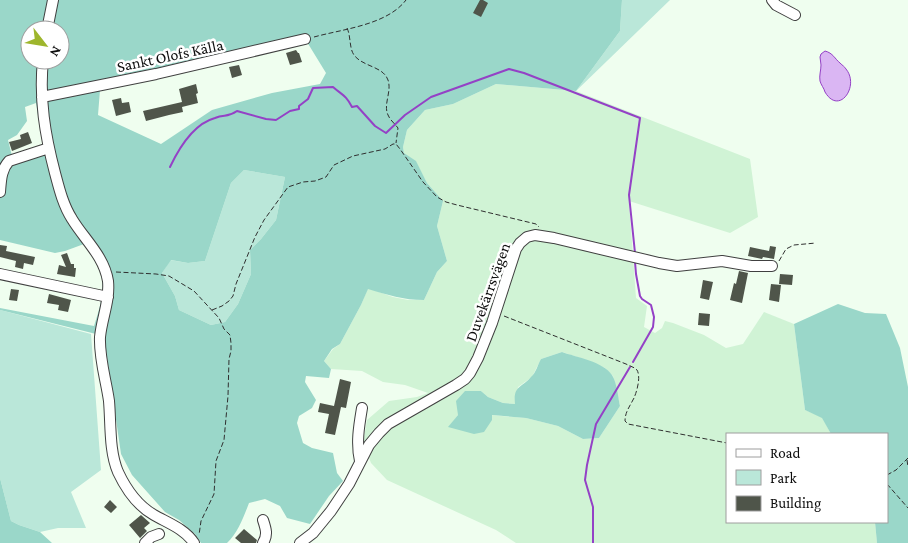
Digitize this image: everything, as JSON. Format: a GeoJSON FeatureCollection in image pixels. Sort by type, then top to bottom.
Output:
{"type":"FeatureCollection","features":[{"type":"Feature","properties":{"kind":"street"},"geometry":{"type":"LineString","coordinates":[[50,20],[53,0]]}},
{"type":"Feature","properties":{"kind":"street"},"geometry":{"type":"LineString","coordinates":[[772,0],[776,5],[795,15]]}},
{"type":"Feature","properties":{"kind":"street","name":"Sankt Olofs Källa"},"geometry":{"type":"LineString","coordinates":[[42,97],[162,73],[305,39]]}},
{"type":"Feature","properties":{"kind":"street"},"geometry":{"type":"LineString","coordinates":[[43,70],[42,97],[44,127],[65,205],[72,219],[96,253],[106,272],[108,281],[108,297],[100,346],[110,410],[116,468],[125,485],[142,506],[185,532],[194,542]]}},
{"type":"Feature","properties":{"kind":"street"},"geometry":{"type":"LineString","coordinates":[[0,192],[2,174],[9,161],[49,148]]}},
{"type":"Feature","properties":{"kind":"street"},"geometry":{"type":"LineString","coordinates":[[538,235],[677,266],[722,261],[751,266],[772,266]]}},
{"type":"Feature","properties":{"kind":"street","name":"Duvekärrsvägen"},"geometry":{"type":"LineString","coordinates":[[300,543],[313,533],[331,511],[369,445],[388,424],[456,385],[470,373],[478,358],[495,313],[516,250],[526,237],[538,235]]}},
{"type":"Feature","properties":{"kind":"street"},"geometry":{"type":"LineString","coordinates":[[0,274],[108,297]]}},
{"type":"Feature","properties":{"kind":"street"},"geometry":{"type":"LineString","coordinates":[[360,461],[358,434],[362,408]]}},
{"type":"Feature","properties":{"kind":"street"},"geometry":{"type":"LineString","coordinates":[[263,520],[267,533],[263,543]]}},
{"type":"Feature","properties":{"kind":"street"},"geometry":{"type":"LineString","coordinates":[[145,543],[151,537],[159,534]]}},
{"type":"Feature","properties":{"kind":"path"},"geometry":{"type":"LineString","coordinates":[[305,39],[374,22],[393,13],[406,0]]}},
{"type":"Feature","properties":{"kind":"path"},"geometry":{"type":"LineString","coordinates":[[347,28],[350,34],[353,54],[363,63],[383,72],[388,82],[389,95],[386,106],[389,117],[398,128],[396,144],[437,198],[457,205],[536,224],[539,226],[538,235]]}},
{"type":"Feature","properties":{"kind":"path"},"geometry":{"type":"LineString","coordinates":[[212,310],[229,302],[233,296],[255,237],[264,220],[288,187],[326,177],[334,165],[354,156],[384,149],[396,144]]}},
{"type":"Feature","properties":{"kind":"path"},"geometry":{"type":"LineString","coordinates":[[772,266],[778,262],[786,249],[794,245],[816,243]]}},
{"type":"Feature","properties":{"kind":"path"},"geometry":{"type":"LineString","coordinates":[[106,272],[169,276],[194,291],[220,318],[224,329],[230,335],[231,351],[224,440],[216,461],[214,494],[201,520],[198,537],[194,542]]}},
{"type":"Feature","properties":{"kind":"path"},"geometry":{"type":"LineString","coordinates":[[495,313],[618,360],[636,369],[639,378],[635,397],[625,416],[625,421],[628,424],[726,443]]}},
{"type":"Feature","properties":{"kind":"path"},"geometry":{"type":"LineString","coordinates":[[907,459],[908,467]]}},
{"type":"Feature","properties":{"kind":"path"},"geometry":{"type":"LineString","coordinates":[[888,474],[896,470],[907,459]]}},
{"type":"Feature","properties":{"kind":"path"},"geometry":{"type":"LineString","coordinates":[[888,485],[908,508]]}},
{"type":"Feature","properties":{"kind":"green space"},"geometry":{"type":"Polygon","coordinates":[[[622,0],[670,0],[576,91],[620,31],[622,0]]]}},
{"type":"Feature","properties":{"kind":"green space"},"geometry":{"type":"Polygon","coordinates":[[[496,84],[576,91],[750,159],[758,217],[730,233],[629,201],[636,298],[647,306],[644,327],[655,333],[662,328],[665,321],[673,323],[704,335],[726,348],[743,344],[764,312],[794,324],[805,410],[822,417],[830,433],[726,433],[726,523],[875,523],[877,543],[516,543],[496,530],[387,480],[371,463],[363,443],[367,420],[389,401],[417,397],[428,393],[405,385],[383,382],[362,371],[331,369],[324,361],[333,349],[340,344],[368,288],[393,297],[408,300],[424,300],[437,272],[447,261],[437,226],[443,201],[427,183],[416,162],[404,153],[403,147],[407,130],[425,110],[453,104],[496,84]],[[562,352],[541,359],[532,377],[518,387],[515,404],[503,403],[488,397],[481,391],[449,427],[492,420],[491,415],[526,418],[558,426],[583,439],[599,438],[620,406],[613,376],[605,368],[562,352]]]}},
{"type":"Feature","properties":{"kind":"green space"},"geometry":{"type":"Polygon","coordinates":[[[244,170],[285,177],[276,220],[250,250],[251,274],[238,304],[225,322],[211,325],[179,310],[175,296],[162,273],[170,260],[188,263],[205,261],[231,183],[244,170]]]}},
{"type":"Feature","properties":{"kind":"green space"},"geometry":{"type":"Polygon","coordinates":[[[0,310],[91,334],[101,470],[71,492],[86,528],[58,528],[40,532],[11,521],[0,478],[0,310]]]}},
{"type":"Feature","properties":{"kind":"shaded area"},"geometry":{"type":"Polygon","coordinates":[[[0,0],[622,0],[620,31],[576,91],[496,84],[453,104],[425,110],[407,130],[403,147],[404,153],[416,161],[427,183],[443,201],[437,226],[447,261],[437,272],[424,300],[402,298],[368,289],[340,344],[332,349],[324,361],[331,369],[329,378],[306,376],[305,382],[316,400],[312,408],[299,416],[297,423],[303,443],[312,448],[333,453],[337,473],[343,481],[329,496],[310,524],[287,518],[280,506],[265,499],[249,503],[243,519],[227,543],[201,543],[195,534],[179,520],[165,512],[132,475],[121,454],[104,336],[0,310],[0,308],[94,326],[101,302],[102,283],[101,274],[92,255],[84,244],[55,253],[0,240],[0,0]],[[307,42],[100,90],[98,115],[161,144],[212,110],[272,93],[320,84],[326,73],[307,42]],[[36,103],[25,107],[27,121],[17,135],[8,140],[12,156],[43,146],[36,103]],[[244,170],[231,183],[205,261],[188,263],[171,260],[162,273],[175,296],[179,310],[211,325],[225,322],[238,304],[251,274],[250,250],[276,220],[285,177],[244,170]]]}},
{"type":"Feature","properties":{"kind":"shaded area"},"geometry":{"type":"Polygon","coordinates":[[[825,51],[832,55],[846,69],[850,76],[849,90],[841,100],[830,99],[820,82],[820,57],[825,51]]]}},
{"type":"Feature","properties":{"kind":"shaded area"},"geometry":{"type":"Polygon","coordinates":[[[838,304],[865,313],[886,314],[900,348],[908,387],[908,543],[877,543],[875,523],[888,523],[888,433],[830,433],[822,418],[805,410],[794,324],[838,304]]]}},
{"type":"Feature","properties":{"kind":"shaded area"},"geometry":{"type":"Polygon","coordinates":[[[562,352],[596,363],[608,370],[614,378],[620,406],[599,438],[583,439],[558,426],[526,418],[492,415],[492,420],[484,432],[474,434],[448,427],[458,415],[456,401],[465,391],[481,391],[488,397],[503,403],[515,404],[515,393],[533,375],[541,359],[562,352]]]}},
{"type":"Feature","properties":{"kind":"shaded area"},"geometry":{"type":"Polygon","coordinates":[[[0,478],[11,521],[40,532],[52,543],[0,543],[0,478]]]}},
{"type":"Feature","properties":{"kind":"building"},"geometry":{"type":"Polygon","coordinates":[[[480,0],[488,3],[481,17],[473,13],[480,0]]]}},
{"type":"Feature","properties":{"kind":"building"},"geometry":{"type":"Polygon","coordinates":[[[296,50],[302,62],[290,65],[286,53],[296,50]]]}},
{"type":"Feature","properties":{"kind":"building"},"geometry":{"type":"Polygon","coordinates":[[[239,65],[242,75],[232,78],[229,67],[239,65]]]}},
{"type":"Feature","properties":{"kind":"building"},"geometry":{"type":"Polygon","coordinates":[[[196,84],[198,103],[182,107],[183,112],[146,121],[143,111],[182,102],[179,89],[196,84]]]}},
{"type":"Feature","properties":{"kind":"building"},"geometry":{"type":"Polygon","coordinates":[[[121,98],[122,103],[129,102],[131,112],[116,116],[112,100],[121,98]]]}},
{"type":"Feature","properties":{"kind":"building"},"geometry":{"type":"Polygon","coordinates":[[[28,132],[32,143],[12,151],[9,142],[21,139],[20,135],[28,132]]]}},
{"type":"Feature","properties":{"kind":"building"},"geometry":{"type":"Polygon","coordinates":[[[0,245],[7,246],[6,251],[35,257],[33,265],[24,263],[23,269],[15,267],[16,261],[0,257],[0,245]]]}},
{"type":"Feature","properties":{"kind":"building"},"geometry":{"type":"Polygon","coordinates":[[[770,246],[776,247],[774,259],[748,256],[750,247],[769,251],[770,246]]]}},
{"type":"Feature","properties":{"kind":"building"},"geometry":{"type":"Polygon","coordinates":[[[67,253],[71,264],[74,264],[74,268],[76,268],[75,277],[57,274],[59,265],[66,267],[61,255],[67,253]]]}},
{"type":"Feature","properties":{"kind":"building"},"geometry":{"type":"Polygon","coordinates":[[[739,271],[748,273],[742,303],[730,300],[739,271]]]}},
{"type":"Feature","properties":{"kind":"building"},"geometry":{"type":"Polygon","coordinates":[[[780,274],[793,275],[792,285],[779,284],[780,274]]]}},
{"type":"Feature","properties":{"kind":"building"},"geometry":{"type":"Polygon","coordinates":[[[703,280],[713,282],[709,300],[700,298],[703,280]]]}},
{"type":"Feature","properties":{"kind":"building"},"geometry":{"type":"Polygon","coordinates":[[[771,284],[781,285],[779,302],[769,300],[771,284]]]}},
{"type":"Feature","properties":{"kind":"building"},"geometry":{"type":"Polygon","coordinates":[[[11,289],[19,290],[17,301],[9,300],[11,289]]]}},
{"type":"Feature","properties":{"kind":"building"},"geometry":{"type":"Polygon","coordinates":[[[49,294],[71,300],[68,312],[58,310],[59,305],[47,303],[49,294]]]}},
{"type":"Feature","properties":{"kind":"building"},"geometry":{"type":"Polygon","coordinates":[[[699,313],[710,314],[709,326],[698,325],[699,313]]]}},
{"type":"Feature","properties":{"kind":"building"},"geometry":{"type":"Polygon","coordinates":[[[340,379],[351,382],[346,408],[341,407],[335,435],[325,433],[329,414],[318,412],[320,403],[334,406],[340,379]]]}},
{"type":"Feature","properties":{"kind":"building"},"geometry":{"type":"Polygon","coordinates":[[[110,500],[117,507],[111,513],[104,507],[110,500]]]}},
{"type":"Feature","properties":{"kind":"building"},"geometry":{"type":"Polygon","coordinates":[[[141,515],[150,523],[144,528],[147,531],[140,538],[129,525],[141,515]]]}},
{"type":"Feature","properties":{"kind":"building"},"geometry":{"type":"Polygon","coordinates":[[[244,529],[257,540],[256,543],[241,543],[235,538],[244,529]]]}},
{"type":"Feature","properties":{"kind":"waterway"},"geometry":{"type":"LineString","coordinates":[[170,167],[193,131],[207,121],[237,111],[276,120],[290,111],[299,109],[299,106],[308,99],[313,88],[333,87],[346,98],[352,107],[357,106],[375,126],[386,133],[405,115],[431,97],[509,69],[524,73],[640,118],[629,195],[635,253]]}},
{"type":"Feature","properties":{"kind":"waterway"},"geometry":{"type":"LineString","coordinates":[[633,362],[653,327],[654,317],[651,305],[640,296],[635,262]]}},
{"type":"Feature","properties":{"kind":"waterway"},"geometry":{"type":"LineString","coordinates":[[593,543],[593,507],[585,480],[587,465],[596,424],[630,367]]}}]}
